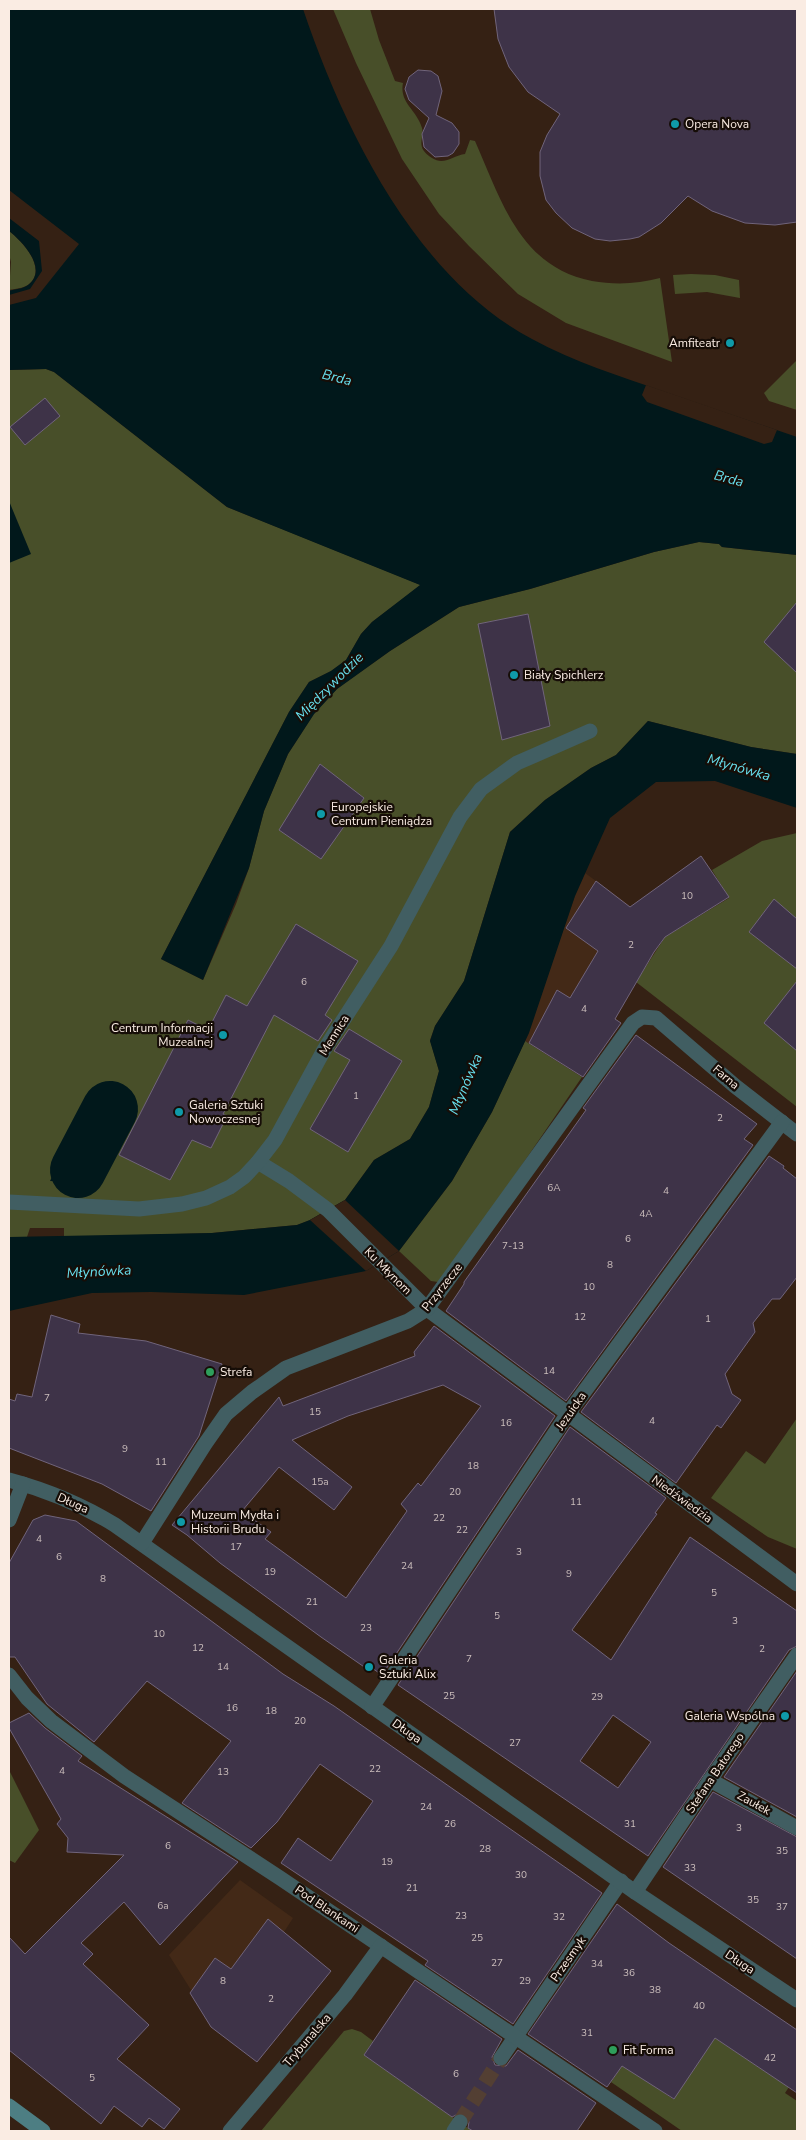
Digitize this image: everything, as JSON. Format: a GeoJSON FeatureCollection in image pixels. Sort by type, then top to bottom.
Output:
{"type":"FeatureCollection","features":[{"type":"Feature","properties":{"kind":"main road"},"geometry":{"type":"LineString","coordinates":[[9,2106],[43,2131]]}},
{"type":"Feature","properties":{"kind":"street","name":"Mennica"},"geometry":{"type":"LineString","coordinates":[[9,1202],[139,1209],[182,1204],[206,1198],[230,1187],[258,1162],[275,1140],[324,1050],[391,946],[460,817],[481,789],[517,763],[590,731]]}},
{"type":"Feature","properties":{"kind":"street","name":"Przyrzecze"},"geometry":{"type":"LineString","coordinates":[[142,1544],[226,1414],[259,1386],[286,1368],[408,1322],[427,1309],[633,1023],[642,1017],[656,1018]]}},
{"type":"Feature","properties":{"kind":"street","name":"Farna"},"geometry":{"type":"LineString","coordinates":[[656,1018],[797,1134]]}},
{"type":"Feature","properties":{"kind":"street","name":"Jezuicka"},"geometry":{"type":"LineString","coordinates":[[372,1707],[567,1415],[782,1122]]}},
{"type":"Feature","properties":{"kind":"street","name":"Ku Młynom"},"geometry":{"type":"LineString","coordinates":[[258,1162],[289,1181],[328,1210],[427,1309],[567,1415]]}},
{"type":"Feature","properties":{"kind":"street","name":"Niedźwiedzia"},"geometry":{"type":"LineString","coordinates":[[567,1415],[797,1584]]}},
{"type":"Feature","properties":{"kind":"street","name":"Długa"},"geometry":{"type":"LineString","coordinates":[[16,1482],[83,1506],[142,1544],[635,1892],[797,2000]]}},
{"type":"Feature","properties":{"kind":"street"},"geometry":{"type":"LineString","coordinates":[[9,1520],[16,1482]]}},
{"type":"Feature","properties":{"kind":"street","name":"Stefana Batorego"},"geometry":{"type":"LineString","coordinates":[[635,1892],[797,1655]]}},
{"type":"Feature","properties":{"kind":"street","name":"Pod Blankami"},"geometry":{"type":"LineString","coordinates":[[9,1675],[27,1698],[51,1721],[124,1776],[382,1946],[655,2131]]}},
{"type":"Feature","properties":{"kind":"street","name":"Zaułek"},"geometry":{"type":"LineString","coordinates":[[710,1780],[797,1828]]}},
{"type":"Feature","properties":{"kind":"street","name":"Przesmyk"},"geometry":{"type":"LineString","coordinates":[[501,2058],[621,1882]]}},
{"type":"Feature","properties":{"kind":"street","name":"Trybunalska"},"geometry":{"type":"LineString","coordinates":[[230,2131],[345,1995],[382,1946]]}},
{"type":"Feature","properties":{"kind":"shaded area"},"geometry":{"type":"Polygon","coordinates":[[[585,873],[625,902],[665,937],[636,982],[582,1077],[525,1041],[575,896],[585,873]]]}},
{"type":"Feature","properties":{"kind":"shaded area"},"geometry":{"type":"Polygon","coordinates":[[[240,1880],[293,1918],[284,1932],[331,1971],[257,2062],[212,2027],[213,2025],[169,1955],[240,1880]]]}},
{"type":"Feature","properties":{"kind":"green space"},"geometry":{"type":"Polygon","coordinates":[[[333,9],[370,9],[379,40],[395,81],[403,83],[402,90],[406,101],[420,122],[423,132],[421,143],[423,150],[436,160],[445,161],[465,154],[470,140],[475,141],[504,208],[530,246],[547,262],[567,273],[592,281],[635,283],[660,278],[672,362],[566,323],[518,294],[469,246],[439,214],[402,159],[356,63],[333,9]]]}},
{"type":"Feature","properties":{"kind":"green space"},"geometry":{"type":"Polygon","coordinates":[[[9,231],[31,255],[36,271],[34,278],[28,285],[9,290],[11,262],[9,231]]]}},
{"type":"Feature","properties":{"kind":"green space"},"geometry":{"type":"Polygon","coordinates":[[[673,275],[715,275],[739,280],[740,298],[707,292],[675,294],[673,275]]]}},
{"type":"Feature","properties":{"kind":"green space"},"geometry":{"type":"Polygon","coordinates":[[[797,360],[797,410],[769,401],[764,393],[797,360]]]}},
{"type":"Feature","properties":{"kind":"green space"},"geometry":{"type":"Polygon","coordinates":[[[46,369],[54,372],[227,507],[421,585],[372,622],[361,634],[346,660],[331,671],[309,682],[289,712],[161,959],[203,980],[236,904],[249,868],[264,811],[288,754],[314,714],[337,689],[390,651],[459,607],[530,589],[654,552],[699,542],[719,544],[722,547],[797,555],[797,754],[751,747],[648,721],[616,755],[591,768],[545,800],[510,832],[464,981],[435,1026],[430,1040],[439,1071],[429,1107],[410,1139],[374,1160],[345,1200],[310,1220],[297,1225],[212,1233],[64,1237],[64,1228],[30,1228],[27,1237],[9,1237],[9,370],[46,369]]]}},
{"type":"Feature","properties":{"kind":"green space"},"geometry":{"type":"Polygon","coordinates":[[[797,833],[797,1107],[636,982],[665,937],[729,898],[712,870],[762,841],[797,833]]]}},
{"type":"Feature","properties":{"kind":"green space"},"geometry":{"type":"Polygon","coordinates":[[[525,1041],[582,1077],[491,1210],[438,1282],[431,1281],[399,1251],[452,1181],[492,1112],[525,1041]]]}},
{"type":"Feature","properties":{"kind":"green space"},"geometry":{"type":"Polygon","coordinates":[[[797,1418],[797,1549],[768,1537],[711,1498],[746,1451],[765,1464],[797,1418]]]}},
{"type":"Feature","properties":{"kind":"green space"},"geometry":{"type":"Polygon","coordinates":[[[9,1770],[39,1830],[15,1863],[9,1860],[9,1770]]]}},
{"type":"Feature","properties":{"kind":"green space"},"geometry":{"type":"Polygon","coordinates":[[[352,2029],[361,2032],[373,2041],[364,2055],[472,2131],[261,2131],[344,2031],[352,2029]]]}},
{"type":"Feature","properties":{"kind":"green space"},"geometry":{"type":"Polygon","coordinates":[[[642,2036],[657,2088],[673,2099],[715,2038],[789,2087],[785,2093],[797,2101],[797,2131],[682,2131],[611,2082],[642,2036]]]}},
{"type":"Feature","properties":{"kind":"water","name":"Brda"},"geometry":{"type":"Polygon","coordinates":[[[9,9],[303,9],[339,102],[362,150],[389,196],[419,239],[453,278],[490,312],[532,339],[581,362],[797,437],[797,555],[722,547],[719,544],[699,542],[654,552],[530,589],[459,607],[390,651],[337,689],[314,714],[288,754],[264,811],[249,868],[203,980],[161,959],[289,712],[309,682],[331,671],[346,660],[361,634],[372,622],[420,585],[227,507],[54,372],[46,369],[9,370],[9,291],[28,285],[34,278],[36,271],[35,264],[26,248],[9,231],[9,9]]]}},
{"type":"Feature","properties":{"kind":"water"},"geometry":{"type":"Polygon","coordinates":[[[9,501],[31,554],[9,563],[9,501]]]}},
{"type":"Feature","properties":{"kind":"water","name":"Młynówka"},"geometry":{"type":"Polygon","coordinates":[[[648,721],[751,747],[797,754],[797,808],[715,781],[656,782],[610,818],[575,896],[529,1033],[492,1112],[452,1181],[399,1251],[366,1271],[244,1295],[151,1292],[92,1293],[9,1311],[9,1237],[212,1233],[297,1225],[310,1220],[345,1200],[374,1160],[410,1139],[429,1107],[439,1071],[430,1041],[435,1026],[464,981],[510,832],[545,800],[591,768],[616,755],[648,721]]]}},
{"type":"Feature","properties":{"kind":"water"},"geometry":{"type":"Polygon","coordinates":[[[72,1138],[107,1155],[94,1183],[50,1181],[72,1138]]]}},
{"type":"Feature","properties":{"kind":"pier"},"geometry":{"type":"Polygon","coordinates":[[[9,190],[79,244],[36,298],[9,305],[9,295],[30,289],[42,271],[39,241],[9,218],[9,190]]]}},
{"type":"Feature","properties":{"kind":"pier"},"geometry":{"type":"Polygon","coordinates":[[[646,385],[777,430],[772,442],[764,444],[647,402],[642,395],[646,385]]]}},
{"type":"Feature","properties":{"kind":"pier"},"geometry":{"type":"Polygon","coordinates":[[[345,1200],[399,1251],[366,1271],[310,1220],[345,1200]]]}},
{"type":"Feature","properties":{"kind":"building","name":"Opera Nova"},"geometry":{"type":"Polygon","coordinates":[[[494,9],[797,9],[797,222],[775,225],[745,223],[712,211],[688,196],[661,223],[639,237],[610,241],[595,239],[572,228],[556,213],[546,200],[540,176],[540,152],[547,135],[560,114],[528,92],[509,67],[498,39],[494,9]]]}},
{"type":"Feature","properties":{"kind":"building"},"geometry":{"type":"Polygon","coordinates":[[[418,70],[431,71],[438,76],[442,91],[436,115],[452,123],[459,132],[459,144],[453,153],[448,156],[435,157],[424,147],[422,134],[429,118],[409,100],[405,89],[409,77],[418,70]]]}},
{"type":"Feature","properties":{"kind":"building"},"geometry":{"type":"Polygon","coordinates":[[[45,398],[60,416],[25,445],[10,427],[45,398]]]}},
{"type":"Feature","properties":{"kind":"building"},"geometry":{"type":"Polygon","coordinates":[[[797,602],[797,673],[764,642],[797,602]]]}},
{"type":"Feature","properties":{"kind":"building","name":"Biały Spichlerz"},"geometry":{"type":"Polygon","coordinates":[[[528,614],[550,726],[502,740],[478,624],[528,614]]]}},
{"type":"Feature","properties":{"kind":"building","name":"Europejskie Centrum Pieniądza"},"geometry":{"type":"Polygon","coordinates":[[[320,764],[364,798],[321,859],[279,830],[320,764]]]}},
{"type":"Feature","properties":{"kind":"building"},"geometry":{"type":"Polygon","coordinates":[[[701,856],[729,897],[665,937],[654,952],[615,1019],[621,1023],[583,1077],[529,1043],[557,990],[570,998],[598,951],[566,928],[596,881],[630,907],[701,856]]]}},
{"type":"Feature","properties":{"kind":"building"},"geometry":{"type":"Polygon","coordinates":[[[774,899],[797,919],[797,969],[749,932],[774,899]]]}},
{"type":"Feature","properties":{"kind":"building"},"geometry":{"type":"Polygon","coordinates":[[[296,924],[358,961],[325,1015],[332,1020],[318,1041],[274,1015],[223,1114],[227,1116],[211,1148],[192,1140],[170,1180],[119,1155],[188,1020],[208,1030],[226,995],[247,1006],[296,924]]]}},
{"type":"Feature","properties":{"kind":"building"},"geometry":{"type":"Polygon","coordinates":[[[797,981],[797,1051],[764,1023],[797,981]]]}},
{"type":"Feature","properties":{"kind":"building"},"geometry":{"type":"Polygon","coordinates":[[[349,1029],[402,1061],[348,1152],[310,1129],[350,1060],[334,1051],[349,1029]]]}},
{"type":"Feature","properties":{"kind":"building"},"geometry":{"type":"Polygon","coordinates":[[[636,1035],[757,1124],[744,1139],[753,1145],[566,1401],[446,1311],[464,1282],[586,1110],[583,1108],[636,1035]]]}},
{"type":"Feature","properties":{"kind":"building"},"geometry":{"type":"Polygon","coordinates":[[[769,1156],[784,1166],[783,1168],[797,1179],[797,1277],[780,1299],[772,1299],[753,1323],[755,1332],[725,1374],[732,1394],[741,1400],[721,1428],[717,1425],[676,1483],[581,1412],[769,1156]]]}},
{"type":"Feature","properties":{"kind":"building"},"geometry":{"type":"Polygon","coordinates":[[[51,1315],[80,1324],[78,1333],[146,1341],[222,1364],[199,1436],[151,1511],[102,1484],[9,1448],[9,1399],[15,1401],[17,1394],[32,1397],[51,1315]]]}},
{"type":"Feature","properties":{"kind":"building"},"geometry":{"type":"Polygon","coordinates":[[[434,1326],[555,1416],[382,1675],[372,1668],[370,1671],[321,1637],[220,1563],[172,1525],[279,1397],[283,1406],[415,1356],[414,1352],[434,1326]],[[443,1385],[348,1416],[292,1440],[352,1487],[334,1510],[279,1467],[242,1511],[271,1532],[265,1539],[346,1598],[407,1511],[401,1504],[418,1483],[421,1486],[481,1406],[443,1385]]]}},
{"type":"Feature","properties":{"kind":"building"},"geometry":{"type":"Polygon","coordinates":[[[570,1427],[666,1498],[655,1513],[657,1514],[572,1630],[611,1660],[690,1537],[797,1611],[797,1646],[789,1650],[648,1856],[398,1685],[570,1427]],[[613,1715],[580,1761],[618,1788],[651,1742],[613,1715]]]}},
{"type":"Feature","properties":{"kind":"building"},"geometry":{"type":"Polygon","coordinates":[[[45,1515],[76,1521],[283,1674],[334,1706],[602,1893],[513,2024],[425,1965],[428,1961],[281,1863],[298,1838],[331,1861],[373,1801],[320,1764],[277,1822],[251,1848],[182,1803],[231,1741],[147,1681],[94,1742],[47,1704],[15,1657],[9,1657],[9,1563],[33,1520],[45,1515]]]}},
{"type":"Feature","properties":{"kind":"building"},"geometry":{"type":"Polygon","coordinates":[[[797,1671],[797,1817],[724,1777],[797,1671]]]}},
{"type":"Feature","properties":{"kind":"building"},"geometry":{"type":"Polygon","coordinates":[[[29,1713],[45,1728],[82,1756],[78,1761],[238,1862],[160,1945],[124,1902],[81,1943],[93,1954],[83,1964],[149,2025],[117,2059],[180,2109],[164,2129],[149,2118],[142,2127],[114,2106],[101,2124],[9,2050],[9,1937],[25,1954],[124,1855],[67,1852],[68,1838],[57,1824],[61,1819],[9,1728],[9,1723],[29,1713]]]}},
{"type":"Feature","properties":{"kind":"building"},"geometry":{"type":"Polygon","coordinates":[[[713,1792],[797,1837],[797,1959],[663,1867],[713,1792]]]}},
{"type":"Feature","properties":{"kind":"building"},"geometry":{"type":"Polygon","coordinates":[[[617,1904],[669,1943],[797,2030],[797,2093],[715,2038],[674,2099],[622,2066],[607,2087],[528,2034],[617,1904]]]}},
{"type":"Feature","properties":{"kind":"building"},"geometry":{"type":"Polygon","coordinates":[[[268,1919],[331,1971],[257,2062],[211,2027],[190,1993],[215,1958],[231,1969],[268,1919]]]}},
{"type":"Feature","properties":{"kind":"building"},"geometry":{"type":"Polygon","coordinates":[[[415,1980],[502,2039],[492,2057],[495,2065],[506,2066],[518,2050],[596,2103],[577,2131],[473,2131],[468,2128],[469,2122],[466,2115],[460,2113],[452,2117],[364,2055],[415,1980]]]}},
{"type":"Feature","properties":{"kind":"waterway","name":"Międzywodzie"},"geometry":{"type":"LineString","coordinates":[[78,1170],[110,1109]]}},
{"type":"Feature","properties":{"kind":"tunnel"},"geometry":{"type":"LineString","coordinates":[[460,2122],[501,2058]]}},
{"type":"Feature","properties":{"kind":"place","name":"Opera Nova"},"geometry":{"type":"Point","coordinates":[675,124]}},
{"type":"Feature","properties":{"kind":"place","name":"Amfiteatr"},"geometry":{"type":"Point","coordinates":[730,343]}},
{"type":"Feature","properties":{"kind":"place","name":"Biały Spichlerz"},"geometry":{"type":"Point","coordinates":[514,675]}},
{"type":"Feature","properties":{"kind":"place","name":"Europejskie Centrum Pieniądza"},"geometry":{"type":"Point","coordinates":[321,814]}},
{"type":"Feature","properties":{"kind":"place","name":"Centrum Informacji Muzealnej"},"geometry":{"type":"Point","coordinates":[223,1035]}},
{"type":"Feature","properties":{"kind":"place","name":"Galeria Sztuki Nowoczesnej"},"geometry":{"type":"Point","coordinates":[179,1112]}},
{"type":"Feature","properties":{"kind":"place","name":"Strefa"},"geometry":{"type":"Point","coordinates":[210,1372]}},
{"type":"Feature","properties":{"kind":"place","name":"Muzeum Mydła i Historii Brudu"},"geometry":{"type":"Point","coordinates":[181,1522]}},
{"type":"Feature","properties":{"kind":"place","name":"Galeria Sztuki Alix"},"geometry":{"type":"Point","coordinates":[369,1667]}},
{"type":"Feature","properties":{"kind":"place","name":"Galeria Wspólna"},"geometry":{"type":"Point","coordinates":[785,1716]}},
{"type":"Feature","properties":{"kind":"place","name":"Fit Forma"},"geometry":{"type":"Point","coordinates":[613,2050]}}]}
